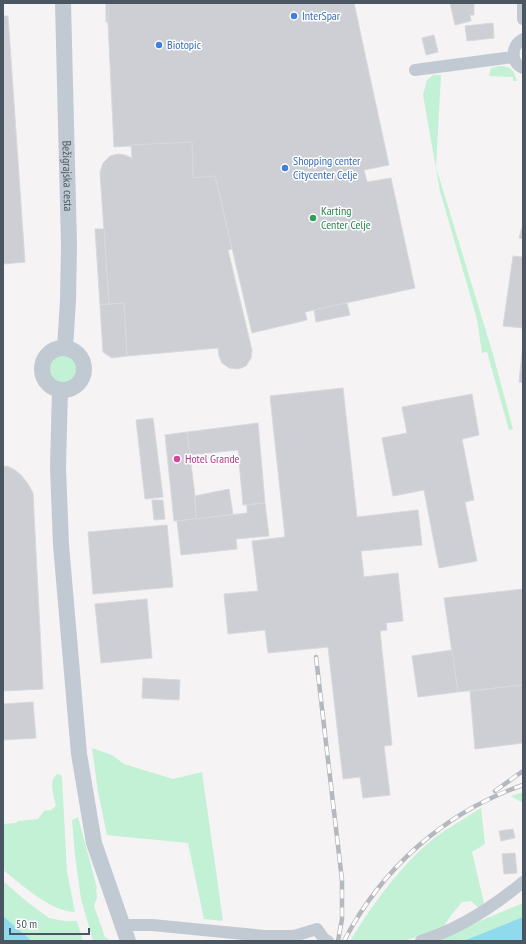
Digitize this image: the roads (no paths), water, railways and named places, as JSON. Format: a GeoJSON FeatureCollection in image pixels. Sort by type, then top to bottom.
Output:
{"type":"FeatureCollection","features":[{"type":"Feature","properties":{"kind":"street","name":"Bežigrajska cesta"},"geometry":{"type":"LineString","coordinates":[[63,3],[69,245],[65,348]]}},
{"type":"Feature","properties":{"kind":"street"},"geometry":{"type":"LineString","coordinates":[[523,3],[523,19]]}},
{"type":"Feature","properties":{"kind":"street"},"geometry":{"type":"LineString","coordinates":[[523,39],[518,42],[514,48],[513,57],[519,67],[523,68]]}},
{"type":"Feature","properties":{"kind":"street"},"geometry":{"type":"LineString","coordinates":[[415,70],[513,57]]}},
{"type":"Feature","properties":{"kind":"street"},"geometry":{"type":"LineString","coordinates":[[58,348],[65,348],[75,352],[79,356],[82,361],[83,373],[79,383],[75,386],[70,389],[60,390],[49,384],[42,374],[42,368],[46,356],[58,348]]}},
{"type":"Feature","properties":{"kind":"street"},"geometry":{"type":"LineString","coordinates":[[60,390],[58,467],[61,545],[79,754],[94,843],[128,941]]}},
{"type":"Feature","properties":{"kind":"street"},"geometry":{"type":"LineString","coordinates":[[421,941],[467,921],[495,904],[523,882]]}},
{"type":"Feature","properties":{"kind":"street"},"geometry":{"type":"LineString","coordinates":[[122,925],[152,925],[265,936],[294,936],[317,929],[324,939],[328,941]]}},
{"type":"Feature","properties":{"kind":"water"},"geometry":{"type":"Polygon","coordinates":[[[3,916],[32,941],[3,941],[3,916]]]}},
{"type":"Feature","properties":{"kind":"water"},"geometry":{"type":"Polygon","coordinates":[[[523,917],[523,941],[463,941],[523,917]]]}},
{"type":"Feature","properties":{"kind":"railway"},"geometry":{"type":"LineString","coordinates":[[316,657],[342,880],[342,919],[338,941]]}},
{"type":"Feature","properties":{"kind":"railway"},"geometry":{"type":"LineString","coordinates":[[495,791],[523,771]]}},
{"type":"Feature","properties":{"kind":"railway"},"geometry":{"type":"LineString","coordinates":[[344,941],[359,914],[377,890],[418,846],[467,810],[494,796],[523,785]]}},
{"type":"Feature","properties":{"kind":"place","name":"InterSpar"},"geometry":{"type":"Point","coordinates":[294,16]}},
{"type":"Feature","properties":{"kind":"place","name":"Biotopic"},"geometry":{"type":"Point","coordinates":[159,45]}},
{"type":"Feature","properties":{"kind":"place","name":"Shopping center Citycenter Celje"},"geometry":{"type":"Point","coordinates":[285,168]}},
{"type":"Feature","properties":{"kind":"place","name":"Karting Center Celje"},"geometry":{"type":"Point","coordinates":[313,218]}},
{"type":"Feature","properties":{"kind":"place","name":"Hotel Grande"},"geometry":{"type":"Point","coordinates":[177,459]}}]}
